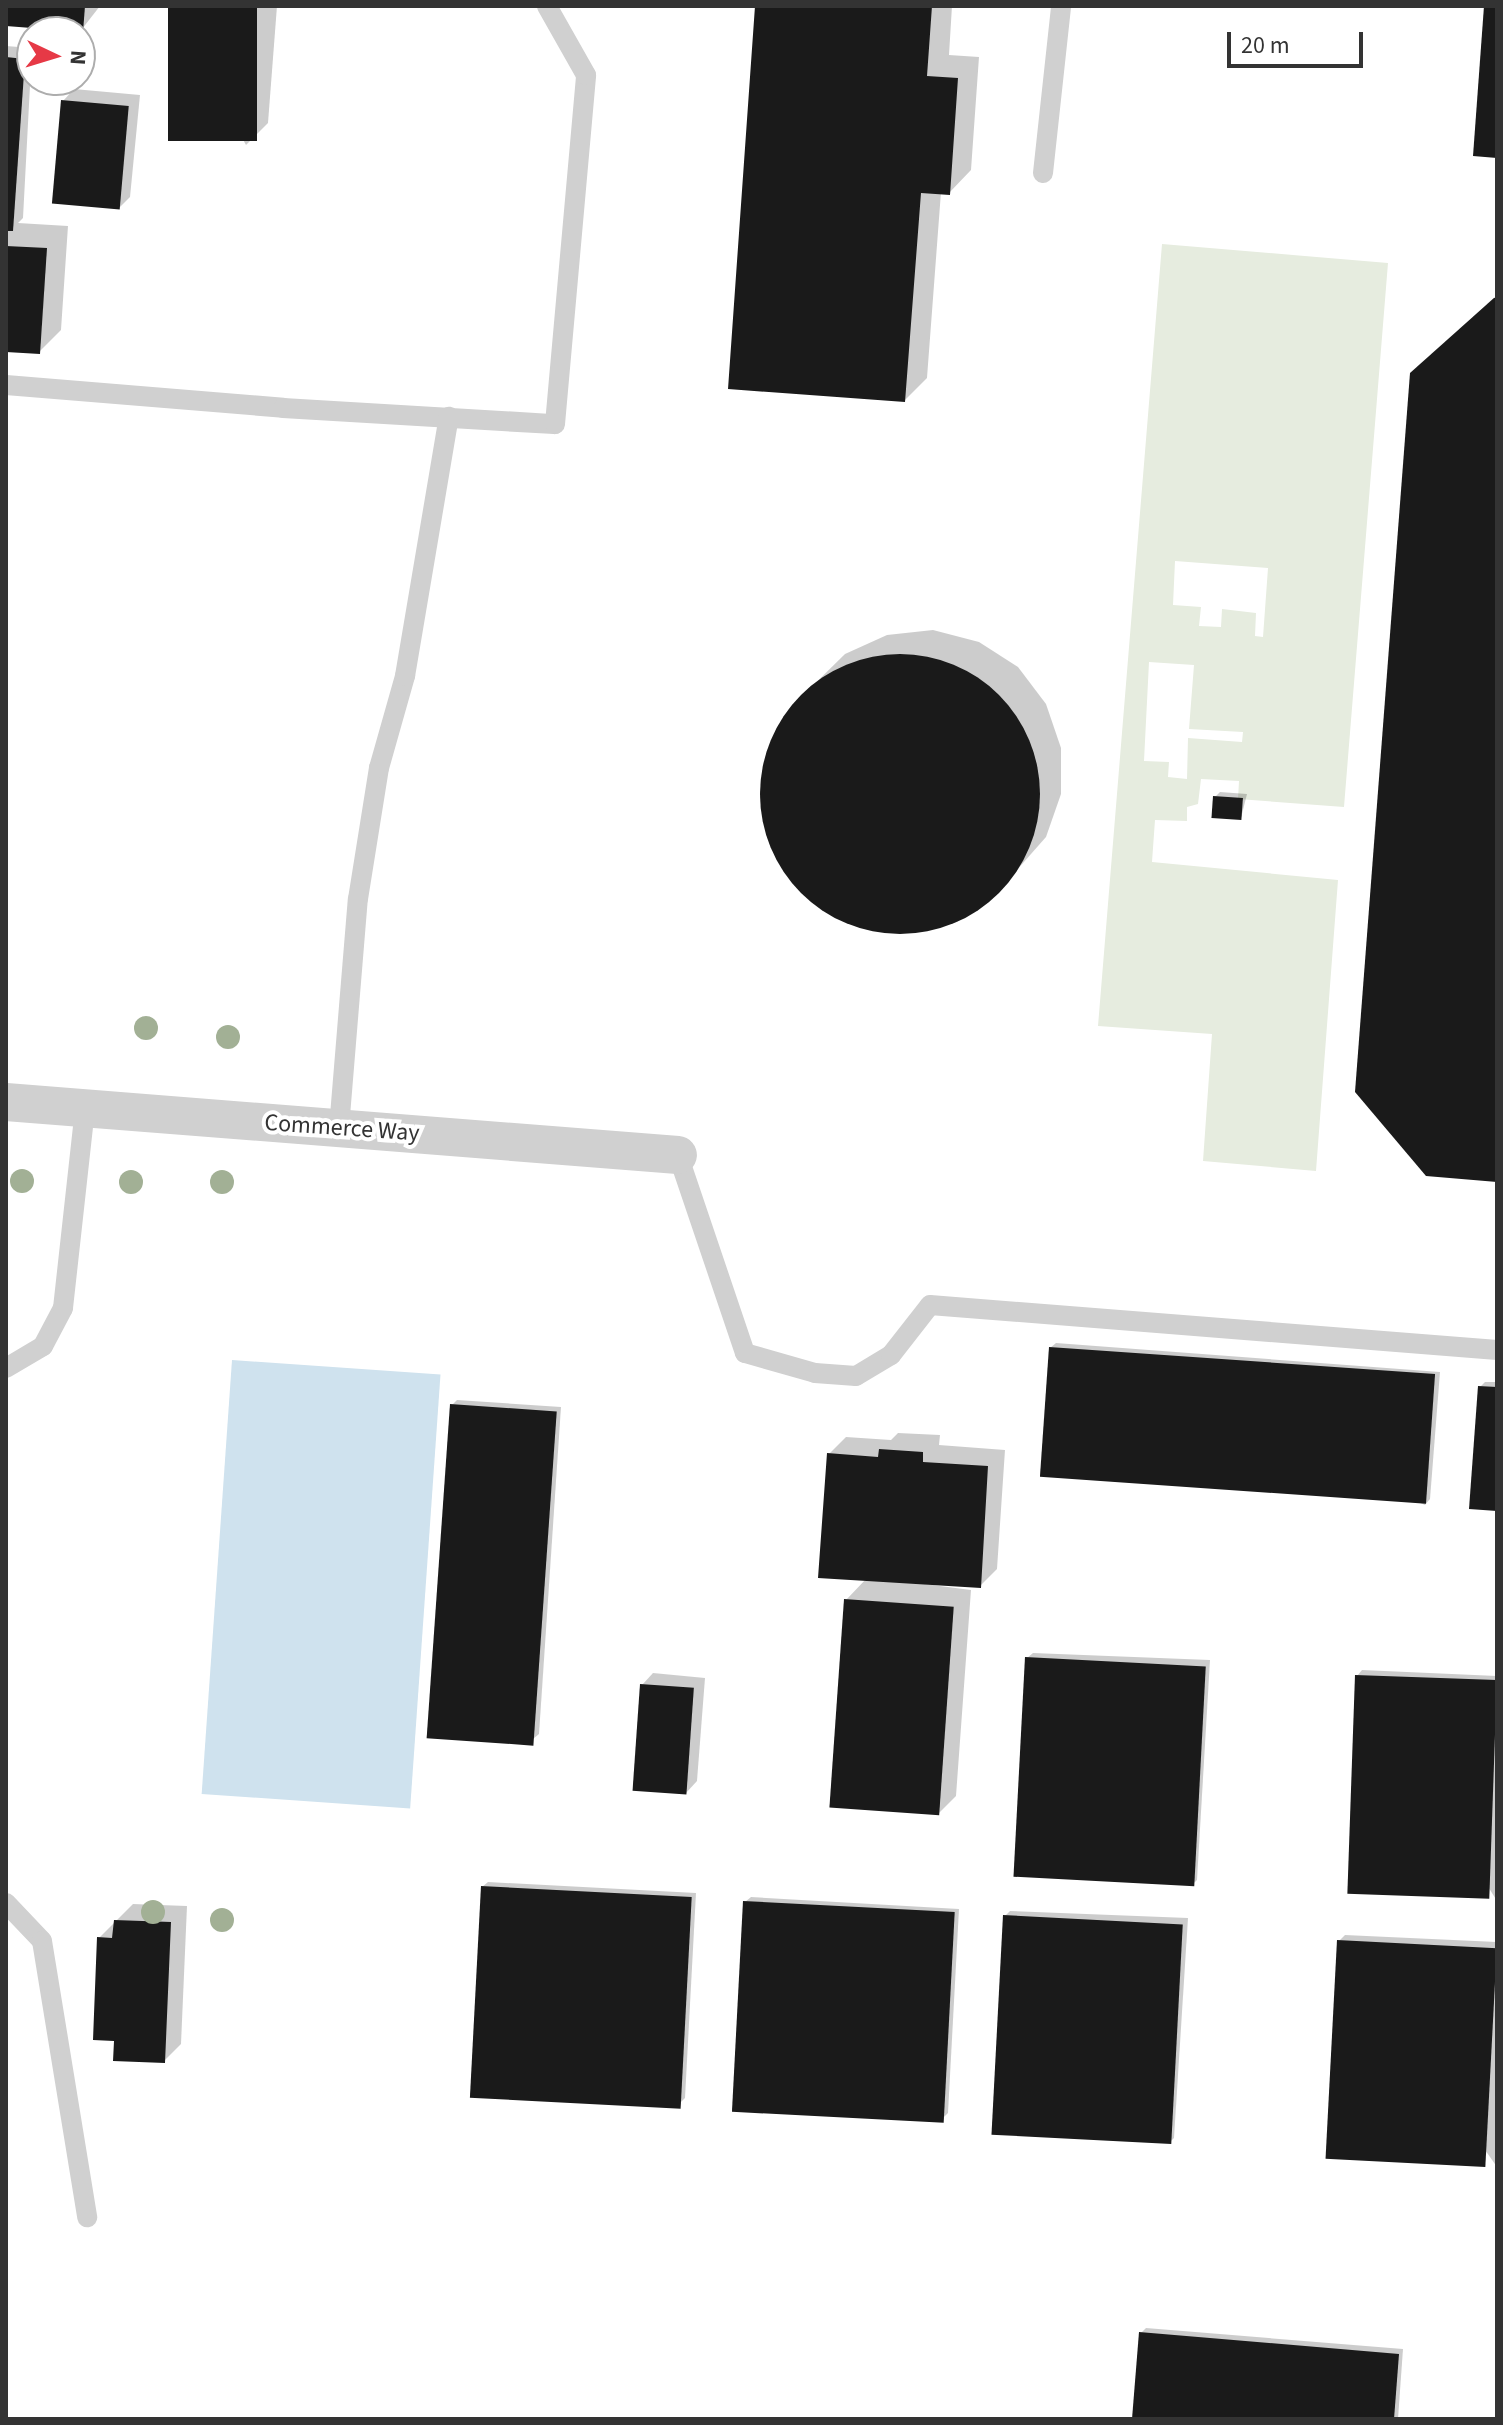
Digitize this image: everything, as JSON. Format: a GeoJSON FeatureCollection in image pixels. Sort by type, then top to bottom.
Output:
{"type":"FeatureCollection","features":[{"type":"Feature","properties":{"kind":"street","name":"Commerce Way"},"geometry":{"type":"LineString","coordinates":[[6,1102],[678,1155]]}},
{"type":"Feature","properties":{"kind":"lane"},"geometry":{"type":"LineString","coordinates":[[6,385],[555,424],[586,75],[547,6]]}},
{"type":"Feature","properties":{"kind":"lane"},"geometry":{"type":"LineString","coordinates":[[1043,173],[1061,6]]}},
{"type":"Feature","properties":{"kind":"lane"},"geometry":{"type":"LineString","coordinates":[[339,1128],[358,899],[379,768],[405,676],[449,417]]}},
{"type":"Feature","properties":{"kind":"lane"},"geometry":{"type":"LineString","coordinates":[[6,1368],[43,1346],[63,1308],[85,1108]]}},
{"type":"Feature","properties":{"kind":"lane"},"geometry":{"type":"LineString","coordinates":[[678,1155],[745,1353],[815,1373],[856,1376],[891,1355],[930,1305],[1497,1350]]}},
{"type":"Feature","properties":{"kind":"lane"},"geometry":{"type":"LineString","coordinates":[[6,1903],[42,1941],[87,2217]]}},
{"type":"Feature","properties":{"kind":"shaded area"},"geometry":{"type":"Polygon","coordinates":[[[1162,244],[1388,263],[1344,807],[1238,799],[1239,781],[1201,779],[1198,804],[1187,807],[1187,821],[1155,820],[1152,862],[1338,880],[1316,1171],[1203,1161],[1212,1034],[1098,1026],[1162,244]],[[1175,561],[1173,605],[1201,607],[1199,626],[1221,627],[1222,609],[1256,613],[1255,636],[1263,637],[1268,568],[1175,561]],[[1149,662],[1144,761],[1169,762],[1168,777],[1187,779],[1188,738],[1242,742],[1243,732],[1189,729],[1194,665],[1149,662]]]}},
{"type":"Feature","properties":{"kind":"water"},"geometry":{"type":"Polygon","coordinates":[[[232,1360],[440,1375],[410,1809],[202,1794],[232,1360]]]}},
{"type":"Feature","properties":{"kind":"building"},"geometry":{"type":"Polygon","coordinates":[[[6,6],[85,6],[84,16],[16,16],[16,27],[6,26],[6,6]]]}},
{"type":"Feature","properties":{"kind":"building"},"geometry":{"type":"Polygon","coordinates":[[[168,6],[257,6],[257,141],[168,141],[168,6]]]}},
{"type":"Feature","properties":{"kind":"building"},"geometry":{"type":"Polygon","coordinates":[[[755,6],[932,6],[927,76],[958,78],[950,195],[921,193],[905,402],[728,389],[755,6]]]}},
{"type":"Feature","properties":{"kind":"building"},"geometry":{"type":"Polygon","coordinates":[[[1484,6],[1497,6],[1497,158],[1473,156],[1484,6]]]}},
{"type":"Feature","properties":{"kind":"building"},"geometry":{"type":"Polygon","coordinates":[[[6,57],[16,58],[16,96],[22,96],[13,231],[6,231],[6,57]]]}},
{"type":"Feature","properties":{"kind":"building"},"geometry":{"type":"Polygon","coordinates":[[[61,100],[129,106],[120,210],[52,204],[61,100]]]}},
{"type":"Feature","properties":{"kind":"building"},"geometry":{"type":"Polygon","coordinates":[[[6,246],[47,248],[40,354],[6,352],[6,246]]]}},
{"type":"Feature","properties":{"kind":"building"},"geometry":{"type":"Polygon","coordinates":[[[1497,298],[1497,1182],[1426,1176],[1355,1092],[1410,373],[1497,298]]]}},
{"type":"Feature","properties":{"kind":"building"},"geometry":{"type":"Polygon","coordinates":[[[886,654],[914,654],[966,670],[989,685],[1009,705],[1030,740],[1038,767],[1038,821],[1030,848],[1009,883],[989,903],[966,918],[941,928],[914,934],[886,934],[834,918],[811,903],[791,883],[776,860],[766,835],[760,808],[760,780],[776,728],[791,705],[811,685],[834,670],[859,660],[886,654]]]}},
{"type":"Feature","properties":{"kind":"building"},"geometry":{"type":"Polygon","coordinates":[[[1213,796],[1243,798],[1241,820],[1211,818],[1213,796]]]}},
{"type":"Feature","properties":{"kind":"building"},"geometry":{"type":"Polygon","coordinates":[[[1049,1347],[1435,1374],[1426,1504],[1040,1477],[1049,1347]]]}},
{"type":"Feature","properties":{"kind":"building"},"geometry":{"type":"Polygon","coordinates":[[[1478,1386],[1497,1387],[1497,1511],[1469,1509],[1478,1386]]]}},
{"type":"Feature","properties":{"kind":"building"},"geometry":{"type":"Polygon","coordinates":[[[450,1404],[557,1411],[533,1746],[427,1738],[450,1404]]]}},
{"type":"Feature","properties":{"kind":"building"},"geometry":{"type":"Polygon","coordinates":[[[879,1449],[923,1452],[923,1462],[988,1466],[981,1588],[818,1578],[827,1453],[878,1457],[879,1449]]]}},
{"type":"Feature","properties":{"kind":"building"},"geometry":{"type":"Polygon","coordinates":[[[844,1599],[954,1607],[939,1815],[829,1807],[844,1599]]]}},
{"type":"Feature","properties":{"kind":"building"},"geometry":{"type":"Polygon","coordinates":[[[1025,1657],[1206,1666],[1194,1886],[1013,1877],[1025,1657]]]}},
{"type":"Feature","properties":{"kind":"building"},"geometry":{"type":"Polygon","coordinates":[[[1355,1675],[1497,1680],[1489,1899],[1347,1894],[1355,1675]]]}},
{"type":"Feature","properties":{"kind":"building"},"geometry":{"type":"Polygon","coordinates":[[[640,1684],[694,1688],[686,1795],[633,1791],[640,1684]]]}},
{"type":"Feature","properties":{"kind":"building"},"geometry":{"type":"Polygon","coordinates":[[[481,1886],[692,1897],[681,2109],[470,2098],[481,1886]]]}},
{"type":"Feature","properties":{"kind":"building"},"geometry":{"type":"Polygon","coordinates":[[[743,1901],[955,1912],[944,2123],[732,2112],[743,1901]]]}},
{"type":"Feature","properties":{"kind":"building"},"geometry":{"type":"Polygon","coordinates":[[[1003,1915],[1183,1924],[1171,2144],[991,2135],[1003,1915]]]}},
{"type":"Feature","properties":{"kind":"building"},"geometry":{"type":"Polygon","coordinates":[[[114,1920],[171,1922],[165,2063],[113,2061],[114,2041],[93,2040],[97,1937],[112,1938],[114,1920]]]}},
{"type":"Feature","properties":{"kind":"building"},"geometry":{"type":"Polygon","coordinates":[[[1337,1940],[1497,1948],[1485,2167],[1326,2159],[1337,1940]]]}},
{"type":"Feature","properties":{"kind":"building"},"geometry":{"type":"Polygon","coordinates":[[[1139,2332],[1399,2354],[1394,2419],[1132,2419],[1139,2332]]]}}]}
